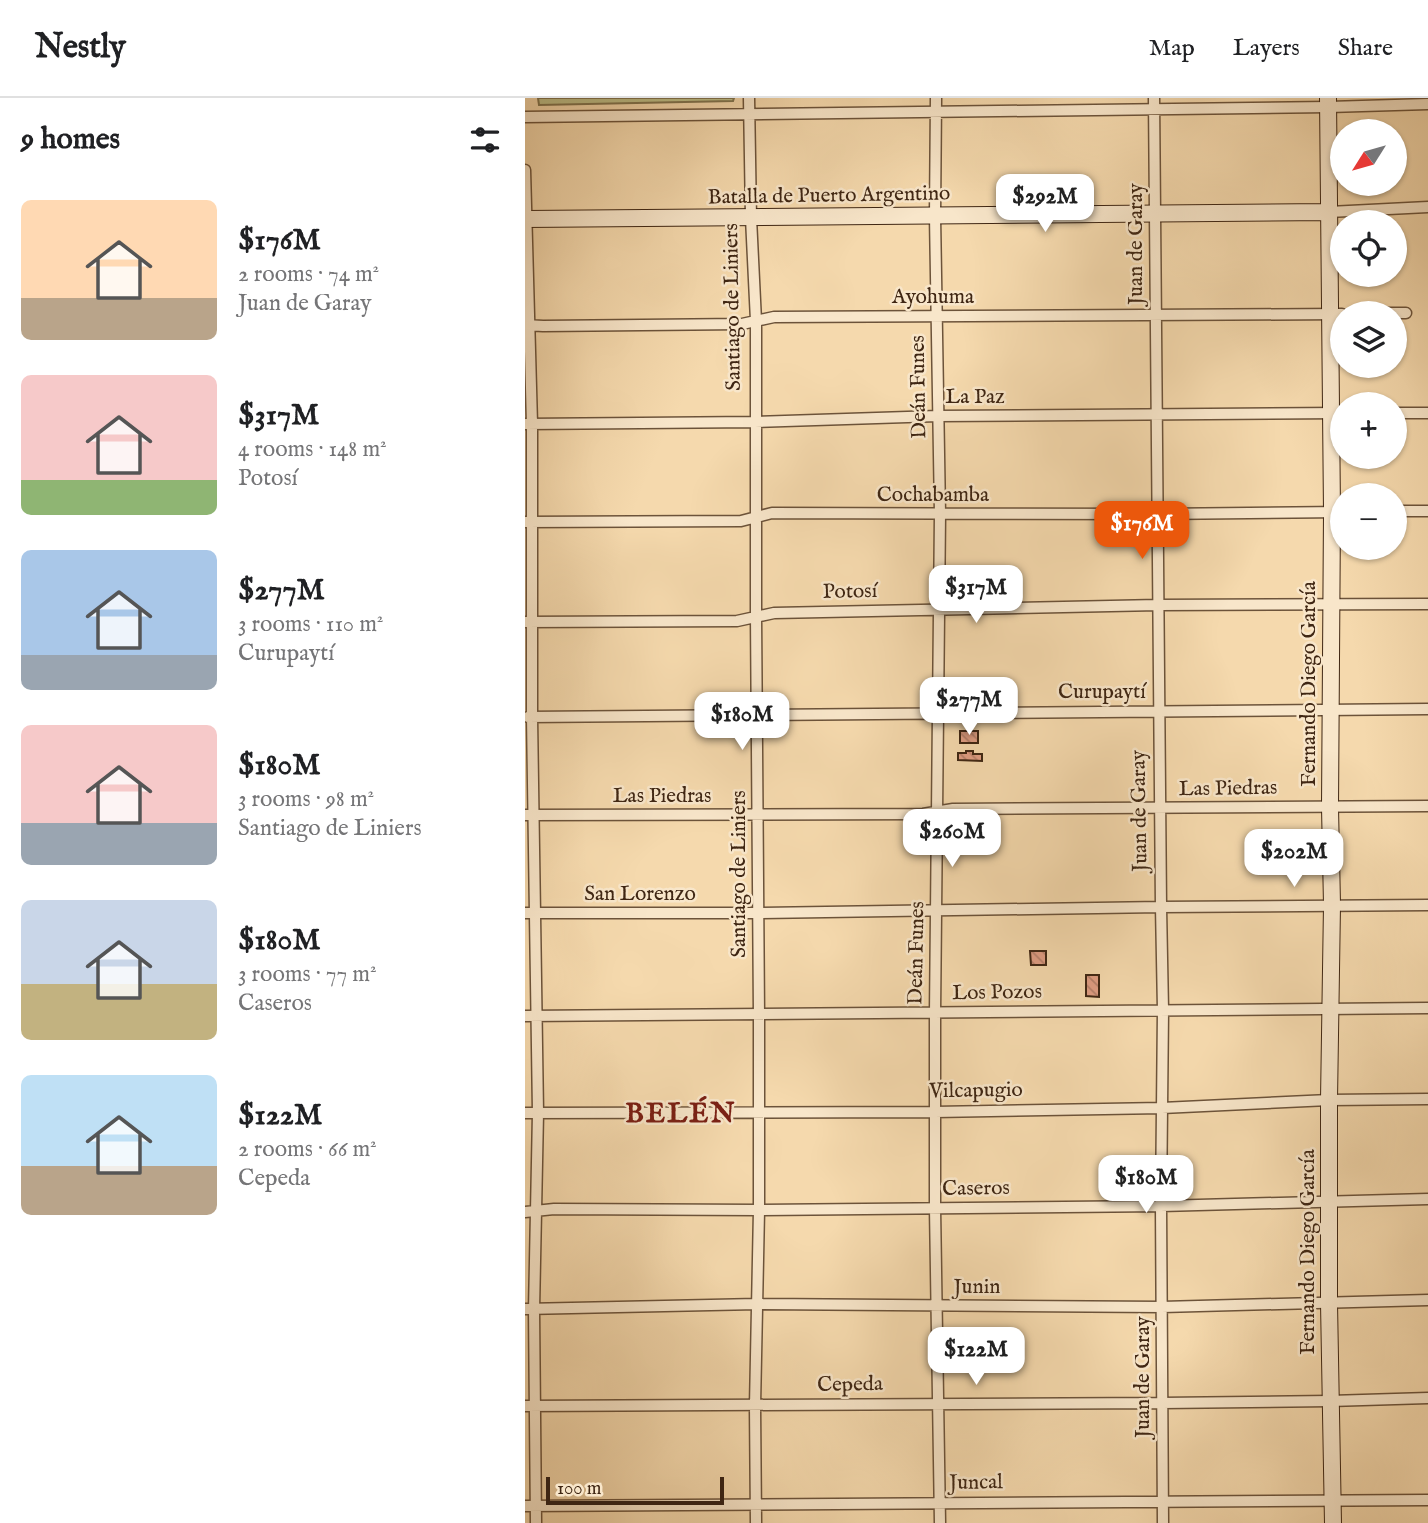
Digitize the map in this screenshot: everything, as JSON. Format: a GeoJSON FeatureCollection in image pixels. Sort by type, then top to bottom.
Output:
{"type":"FeatureCollection","features":[{"type":"Feature","properties":{"kind":"main road","name":"Fernando Diego García"},"geometry":{"type":"LineString","coordinates":[[1329,102],[1329,212],[1335,301]]}},
{"type":"Feature","properties":{"kind":"main road","name":"Batalla de Puerto Argentino"},"geometry":{"type":"LineString","coordinates":[[526,219],[1329,212]]}},
{"type":"Feature","properties":{"kind":"main road","name":"Fernando Diego García"},"geometry":{"type":"LineString","coordinates":[[1333,1523],[1329,1100],[1332,905],[1331,604],[1334,560]]}},
{"type":"Feature","properties":{"kind":"street","name":"Santiago de Liniers"},"geometry":{"type":"LineString","coordinates":[[749,98],[756,321],[755,616],[759,1014],[756,1523]]}},
{"type":"Feature","properties":{"kind":"street","name":"Deán Funes"},"geometry":{"type":"LineString","coordinates":[[936,98],[935,216],[940,514],[935,1208],[940,1523]]}},
{"type":"Feature","properties":{"kind":"street"},"geometry":{"type":"LineString","coordinates":[[525,117],[936,112],[1154,103],[1428,104]]}},
{"type":"Feature","properties":{"kind":"street","name":"Juan de Garay"},"geometry":{"type":"LineString","coordinates":[[1154,103],[1163,1010],[1163,1523]]}},
{"type":"Feature","properties":{"kind":"street"},"geometry":{"type":"LineString","coordinates":[[525,170],[531,1016],[538,1113],[530,1211],[531,1506],[536,1523]]}},
{"type":"Feature","properties":{"kind":"street","name":"Batalla de Puerto Argentino"},"geometry":{"type":"LineString","coordinates":[[1329,212],[1428,207]]}},
{"type":"Feature","properties":{"kind":"street","name":"Ayohuma"},"geometry":{"type":"LineString","coordinates":[[527,325],[742,324],[774,317],[1330,314]]}},
{"type":"Feature","properties":{"kind":"street","name":"La Paz"},"geometry":{"type":"LineString","coordinates":[[528,424],[755,422],[938,416],[1330,413]]}},
{"type":"Feature","properties":{"kind":"street"},"geometry":{"type":"LineString","coordinates":[[1407,413],[1428,413]]}},
{"type":"Feature","properties":{"kind":"street"},"geometry":{"type":"LineString","coordinates":[[1407,511],[1428,511]]}},
{"type":"Feature","properties":{"kind":"street","name":"Cochabamba"},"geometry":{"type":"LineString","coordinates":[[529,522],[741,520],[772,513],[1330,512]]}},
{"type":"Feature","properties":{"kind":"street","name":"Potosí"},"geometry":{"type":"LineString","coordinates":[[528,622],[737,621],[774,613],[1428,604]]}},
{"type":"Feature","properties":{"kind":"street","name":"Curupaytí"},"geometry":{"type":"LineString","coordinates":[[528,717],[1428,709]]}},
{"type":"Feature","properties":{"kind":"street","name":"Las Piedras"},"geometry":{"type":"LineString","coordinates":[[529,815],[923,814],[953,809],[1428,807]]}},
{"type":"Feature","properties":{"kind":"street","name":"San Lorenzo"},"geometry":{"type":"LineString","coordinates":[[530,913],[1428,905]]}},
{"type":"Feature","properties":{"kind":"street","name":"Los Pozos"},"geometry":{"type":"LineString","coordinates":[[531,1016],[1428,1008]]}},
{"type":"Feature","properties":{"kind":"street","name":"Vilcapugio"},"geometry":{"type":"LineString","coordinates":[[525,1113],[935,1112],[1428,1099]]}},
{"type":"Feature","properties":{"kind":"street","name":"Caseros"},"geometry":{"type":"LineString","coordinates":[[530,1211],[1161,1206],[1428,1199]]}},
{"type":"Feature","properties":{"kind":"street","name":"Junin"},"geometry":{"type":"LineString","coordinates":[[530,1310],[757,1304],[1162,1307],[1428,1300]]}},
{"type":"Feature","properties":{"kind":"street","name":"Cepeda"},"geometry":{"type":"LineString","coordinates":[[530,1406],[1162,1403],[1428,1398]]}},
{"type":"Feature","properties":{"kind":"street","name":"Juncal"},"geometry":{"type":"LineString","coordinates":[[531,1506],[1428,1500]]}},
{"type":"Feature","properties":{"kind":"green space"},"geometry":{"type":"Polygon","coordinates":[[[538,98],[734,98],[733,101],[539,105],[538,98]]]}},
{"type":"Feature","properties":{"kind":"building"},"geometry":{"type":"Polygon","coordinates":[[[960,731],[978,731],[978,743],[960,743],[960,731]]]}},
{"type":"Feature","properties":{"kind":"building"},"geometry":{"type":"Polygon","coordinates":[[[966,751],[982,754],[982,761],[958,760],[958,753],[966,751]]]}},
{"type":"Feature","properties":{"kind":"building"},"geometry":{"type":"Polygon","coordinates":[[[1030,951],[1046,951],[1046,965],[1031,965],[1030,951]]]}},
{"type":"Feature","properties":{"kind":"building"},"geometry":{"type":"Polygon","coordinates":[[[1086,975],[1099,975],[1099,997],[1086,996],[1086,975]]]}},
{"type":"Feature","properties":{"kind":"district","name":"BELÉN"},"geometry":{"type":"Point","coordinates":[681,1114]}}]}
